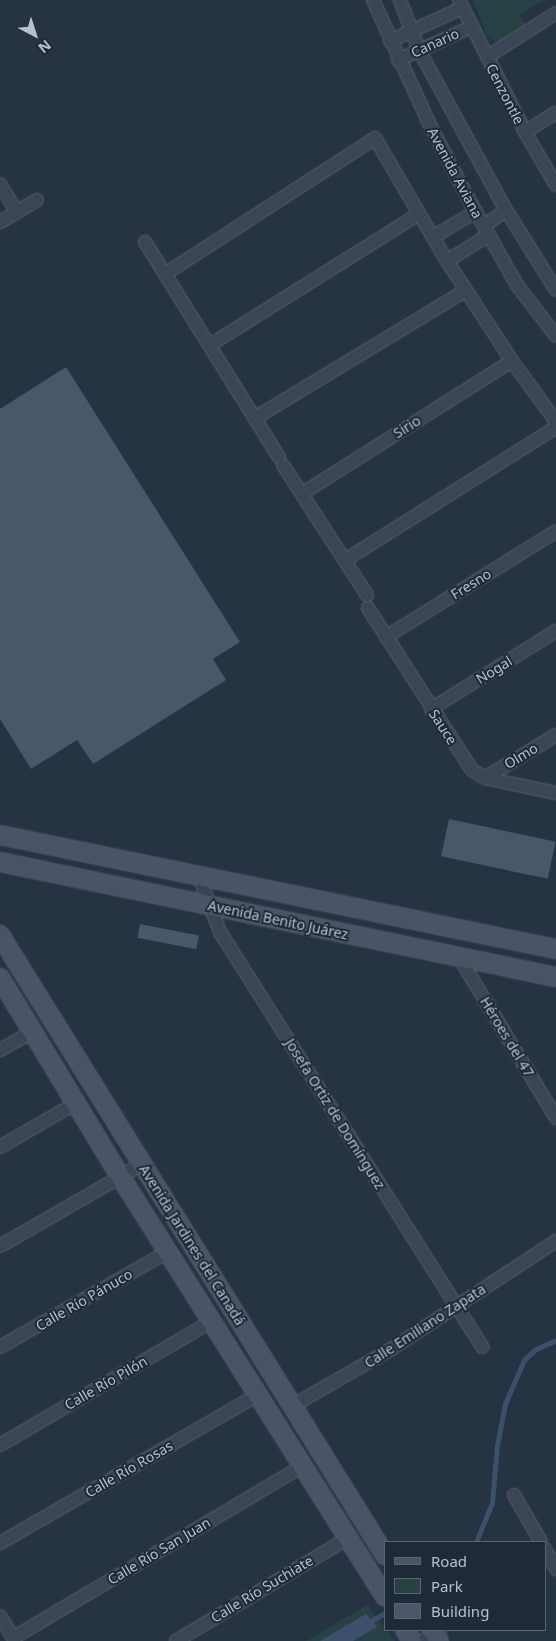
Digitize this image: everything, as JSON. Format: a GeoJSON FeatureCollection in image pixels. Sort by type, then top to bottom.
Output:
{"type":"FeatureCollection","features":[{"type":"Feature","properties":{"kind":"street","name":"Avenida Aviana"},"geometry":{"type":"LineString","coordinates":[[373,0],[398,60],[475,212],[517,285],[556,336]]}},
{"type":"Feature","properties":{"kind":"street","name":"Avenida Aviana"},"geometry":{"type":"LineString","coordinates":[[400,0],[419,50],[506,210],[556,290]]}},
{"type":"Feature","properties":{"kind":"street","name":"Canario"},"geometry":{"type":"LineString","coordinates":[[390,41],[460,4]]}},
{"type":"Feature","properties":{"kind":"street","name":"Cenzontle"},"geometry":{"type":"LineString","coordinates":[[460,4],[525,132],[556,185]]}},
{"type":"Feature","properties":{"kind":"street"},"geometry":{"type":"LineString","coordinates":[[487,57],[556,13]]}},
{"type":"Feature","properties":{"kind":"street","name":"Canario"},"geometry":{"type":"LineString","coordinates":[[398,60],[471,27]]}},
{"type":"Feature","properties":{"kind":"street"},"geometry":{"type":"LineString","coordinates":[[525,132],[556,113]]}},
{"type":"Feature","properties":{"kind":"street"},"geometry":{"type":"LineString","coordinates":[[165,274],[375,138],[447,261],[512,361],[555,420],[555,428],[344,560]]}},
{"type":"Feature","properties":{"kind":"street"},"geometry":{"type":"LineString","coordinates":[[0,184],[17,212]]}},
{"type":"Feature","properties":{"kind":"street"},"geometry":{"type":"LineString","coordinates":[[0,222],[37,200]]}},
{"type":"Feature","properties":{"kind":"street"},"geometry":{"type":"LineString","coordinates":[[447,261],[486,231],[506,210]]}},
{"type":"Feature","properties":{"kind":"street"},"geometry":{"type":"LineString","coordinates":[[433,237],[475,212]]}},
{"type":"Feature","properties":{"kind":"street"},"geometry":{"type":"LineString","coordinates":[[210,345],[420,214]]}},
{"type":"Feature","properties":{"kind":"street"},"geometry":{"type":"LineString","coordinates":[[145,242],[367,595]]}},
{"type":"Feature","properties":{"kind":"street"},"geometry":{"type":"LineString","coordinates":[[255,418],[466,290]]}},
{"type":"Feature","properties":{"kind":"street","name":"Sirio"},"geometry":{"type":"LineString","coordinates":[[303,492],[512,361]]}},
{"type":"Feature","properties":{"kind":"street","name":"Fresno"},"geometry":{"type":"LineString","coordinates":[[386,637],[556,531]]}},
{"type":"Feature","properties":{"kind":"street","name":"Sauce"},"geometry":{"type":"LineString","coordinates":[[368,608],[464,760],[485,778],[556,793]]}},
{"type":"Feature","properties":{"kind":"street","name":"Nogal"},"geometry":{"type":"LineString","coordinates":[[431,709],[556,632]]}},
{"type":"Feature","properties":{"kind":"street","name":"Olmo"},"geometry":{"type":"LineString","coordinates":[[485,778],[556,735]]}},
{"type":"Feature","properties":{"kind":"street","name":"Avenida Benito Juárez"},"geometry":{"type":"LineString","coordinates":[[0,835],[556,949]]}},
{"type":"Feature","properties":{"kind":"street","name":"Avenida Benito Juárez"},"geometry":{"type":"LineString","coordinates":[[0,862],[556,977]]}},
{"type":"Feature","properties":{"kind":"street","name":"Josefa Ortiz de Domínguez"},"geometry":{"type":"LineString","coordinates":[[199,876],[220,932],[482,1347]]}},
{"type":"Feature","properties":{"kind":"street","name":"Avenida Jardines del Canadá"},"geometry":{"type":"LineString","coordinates":[[0,935],[141,1165],[384,1553]]}},
{"type":"Feature","properties":{"kind":"street","name":"Héroes del 47"},"geometry":{"type":"LineString","coordinates":[[458,957],[556,1118]]}},
{"type":"Feature","properties":{"kind":"street","name":"Avenida Jardines del Canadá"},"geometry":{"type":"LineString","coordinates":[[0,978],[167,1252],[304,1465],[382,1593]]}},
{"type":"Feature","properties":{"kind":"street"},"geometry":{"type":"LineString","coordinates":[[0,1050],[33,1032]]}},
{"type":"Feature","properties":{"kind":"street"},"geometry":{"type":"LineString","coordinates":[[0,1147],[76,1103]]}},
{"type":"Feature","properties":{"kind":"street"},"geometry":{"type":"LineString","coordinates":[[0,1246],[141,1165]]}},
{"type":"Feature","properties":{"kind":"street","name":"Calle Emiliano Zapata"},"geometry":{"type":"LineString","coordinates":[[292,1406],[394,1348],[556,1241]]}},
{"type":"Feature","properties":{"kind":"street","name":"Calle Río Pánuco"},"geometry":{"type":"LineString","coordinates":[[0,1347],[167,1252]]}},
{"type":"Feature","properties":{"kind":"street","name":"Calle Río Pilón"},"geometry":{"type":"LineString","coordinates":[[0,1445],[212,1320]]}},
{"type":"Feature","properties":{"kind":"street","name":"Calle Río Rosas"},"geometry":{"type":"LineString","coordinates":[[0,1543],[259,1394]]}},
{"type":"Feature","properties":{"kind":"street","name":"Calle Río San Juan"},"geometry":{"type":"LineString","coordinates":[[14,1639],[304,1465]]}},
{"type":"Feature","properties":{"kind":"street"},"geometry":{"type":"LineString","coordinates":[[514,1495],[540,1541]]}},
{"type":"Feature","properties":{"kind":"street","name":"Calle Río Suchiate"},"geometry":{"type":"LineString","coordinates":[[176,1641],[348,1538]]}},
{"type":"Feature","properties":{"kind":"street"},"geometry":{"type":"LineString","coordinates":[[546,1552],[552,1567]]}},
{"type":"Feature","properties":{"kind":"street"},"geometry":{"type":"LineString","coordinates":[[0,1616],[14,1639]]}},
{"type":"Feature","properties":{"kind":"green space"},"geometry":{"type":"Polygon","coordinates":[[[473,0],[543,0],[519,15],[526,25],[496,43],[487,36],[473,0]]]}},
{"type":"Feature","properties":{"kind":"green space"},"geometry":{"type":"Polygon","coordinates":[[[367,1605],[384,1627],[384,1631],[387,1631],[395,1641],[306,1641],[367,1605]]]}},
{"type":"Feature","properties":{"kind":"water"},"geometry":{"type":"Polygon","coordinates":[[[366,1614],[377,1627],[353,1641],[320,1641],[366,1614]]]}},
{"type":"Feature","properties":{"kind":"building"},"geometry":{"type":"Polygon","coordinates":[[[66,367],[240,642],[213,659],[226,680],[93,764],[77,740],[31,769],[0,719],[0,409],[66,367]]]}},
{"type":"Feature","properties":{"kind":"building"},"geometry":{"type":"Polygon","coordinates":[[[449,819],[556,842],[548,879],[441,856],[449,819]]]}},
{"type":"Feature","properties":{"kind":"building"},"geometry":{"type":"Polygon","coordinates":[[[140,924],[199,935],[196,949],[137,938],[140,924]]]}},
{"type":"Feature","properties":{"kind":"waterway"},"geometry":{"type":"LineString","coordinates":[[476,1541],[492,1503],[497,1446],[505,1404],[524,1360],[536,1349],[556,1340]]}},
{"type":"Feature","properties":{"kind":"waterway"},"geometry":{"type":"LineString","coordinates":[[369,1622],[384,1614]]}}]}
